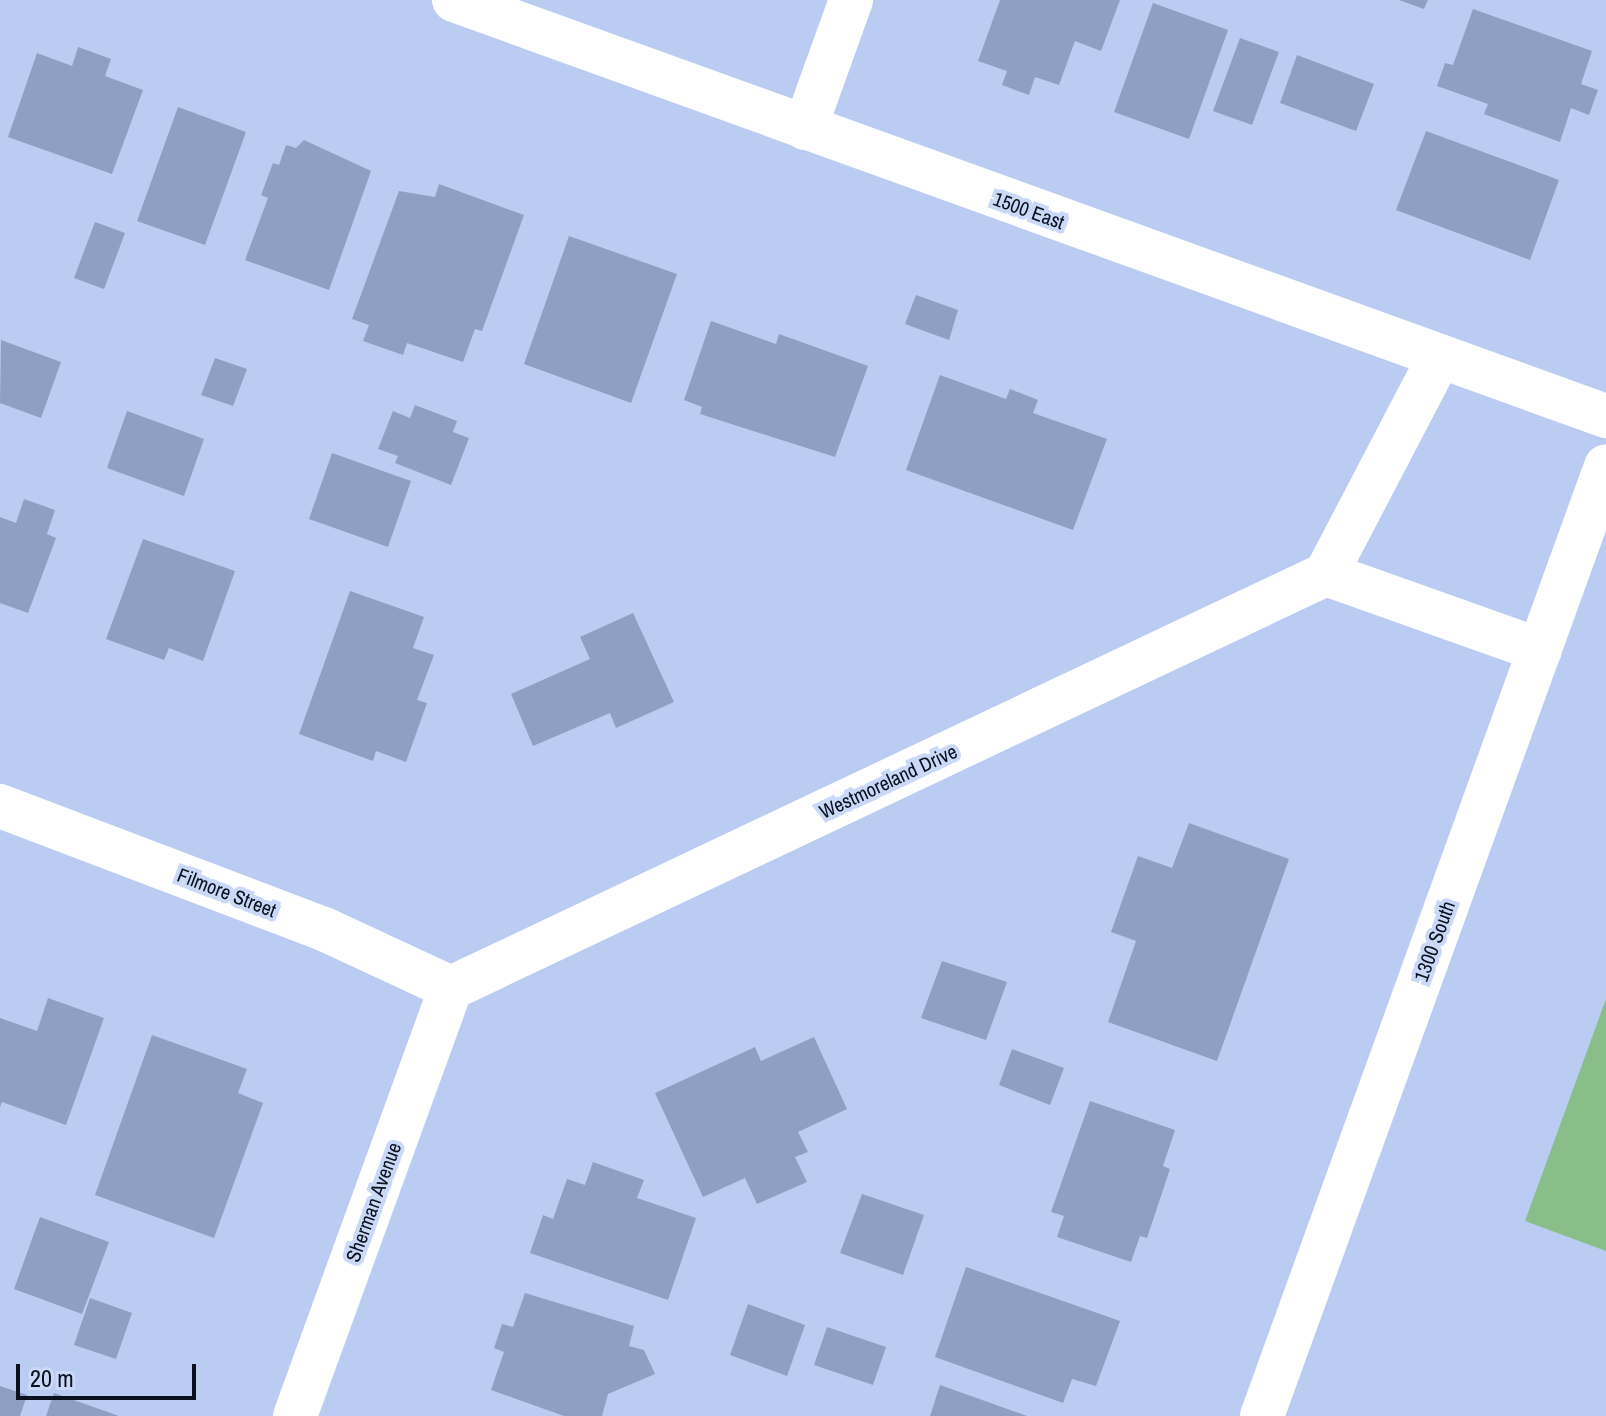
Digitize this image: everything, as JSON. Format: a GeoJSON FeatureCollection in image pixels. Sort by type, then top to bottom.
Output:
{"type":"FeatureCollection","features":[{"type":"Feature","properties":{"kind":"street","name":"1500 East"},"geometry":{"type":"LineString","coordinates":[[454,0],[1438,360],[1606,416]]}},
{"type":"Feature","properties":{"kind":"street"},"geometry":{"type":"LineString","coordinates":[[805,128],[851,0]]}},
{"type":"Feature","properties":{"kind":"street"},"geometry":{"type":"LineString","coordinates":[[1438,360],[1326,574],[1540,650]]}},
{"type":"Feature","properties":{"kind":"street","name":"1300 South"},"geometry":{"type":"LineString","coordinates":[[1262,1416],[1606,466]]}},
{"type":"Feature","properties":{"kind":"street","name":"Westmoreland Drive"},"geometry":{"type":"LineString","coordinates":[[451,988],[1326,574]]}},
{"type":"Feature","properties":{"kind":"street","name":"Filmore Street"},"geometry":{"type":"LineString","coordinates":[[0,806],[324,929],[451,988]]}},
{"type":"Feature","properties":{"kind":"street","name":"Sherman Avenue"},"geometry":{"type":"LineString","coordinates":[[295,1416],[451,988]]}},
{"type":"Feature","properties":{"kind":"green space"},"geometry":{"type":"Polygon","coordinates":[[[1606,999],[1606,1251],[1525,1221],[1606,999]]]}},
{"type":"Feature","properties":{"kind":"building"},"geometry":{"type":"Polygon","coordinates":[[[1000,0],[1120,0],[1101,51],[1075,41],[1059,85],[1035,77],[1029,95],[1002,85],[1007,71],[978,61],[1000,0]]]}},
{"type":"Feature","properties":{"kind":"building"},"geometry":{"type":"Polygon","coordinates":[[[1399,0],[1428,0],[1424,9],[1399,0]]]}},
{"type":"Feature","properties":{"kind":"building"},"geometry":{"type":"Polygon","coordinates":[[[1153,3],[1228,30],[1189,139],[1114,112],[1153,3]]]}},
{"type":"Feature","properties":{"kind":"building"},"geometry":{"type":"Polygon","coordinates":[[[1473,9],[1592,51],[1581,84],[1598,90],[1589,115],[1571,108],[1560,142],[1484,114],[1488,104],[1437,86],[1445,63],[1453,65],[1473,9]]]}},
{"type":"Feature","properties":{"kind":"building"},"geometry":{"type":"Polygon","coordinates":[[[1240,38],[1279,52],[1252,125],[1213,111],[1240,38]]]}},
{"type":"Feature","properties":{"kind":"building"},"geometry":{"type":"Polygon","coordinates":[[[78,47],[111,59],[105,76],[143,90],[112,174],[8,137],[37,53],[72,66],[78,47]]]}},
{"type":"Feature","properties":{"kind":"building"},"geometry":{"type":"Polygon","coordinates":[[[1297,55],[1374,84],[1356,131],[1280,103],[1297,55]]]}},
{"type":"Feature","properties":{"kind":"building"},"geometry":{"type":"Polygon","coordinates":[[[178,107],[246,132],[205,245],[137,221],[178,107]]]}},
{"type":"Feature","properties":{"kind":"building"},"geometry":{"type":"Polygon","coordinates":[[[1426,131],[1559,180],[1530,260],[1396,210],[1426,131]]]}},
{"type":"Feature","properties":{"kind":"building"},"geometry":{"type":"Polygon","coordinates":[[[304,140],[371,171],[329,290],[245,260],[268,198],[261,195],[273,163],[279,165],[286,145],[296,148],[304,140]]]}},
{"type":"Feature","properties":{"kind":"building"},"geometry":{"type":"Polygon","coordinates":[[[439,184],[524,215],[482,331],[475,329],[463,362],[407,343],[403,355],[363,341],[369,325],[352,319],[399,191],[435,197],[439,184]]]}},
{"type":"Feature","properties":{"kind":"building"},"geometry":{"type":"Polygon","coordinates":[[[95,222],[125,233],[104,289],[74,278],[95,222]]]}},
{"type":"Feature","properties":{"kind":"building"},"geometry":{"type":"Polygon","coordinates":[[[569,236],[677,274],[631,403],[524,364],[569,236]]]}},
{"type":"Feature","properties":{"kind":"building"},"geometry":{"type":"Polygon","coordinates":[[[916,295],[958,310],[949,340],[905,324],[916,295]]]}},
{"type":"Feature","properties":{"kind":"building"},"geometry":{"type":"Polygon","coordinates":[[[711,321],[776,344],[779,334],[868,366],[835,457],[700,414],[702,407],[684,400],[711,321]]]}},
{"type":"Feature","properties":{"kind":"building"},"geometry":{"type":"Polygon","coordinates":[[[1,340],[61,362],[41,418],[0,403],[1,340]]]}},
{"type":"Feature","properties":{"kind":"building"},"geometry":{"type":"Polygon","coordinates":[[[215,358],[247,369],[233,406],[201,395],[215,358]]]}},
{"type":"Feature","properties":{"kind":"building"},"geometry":{"type":"Polygon","coordinates":[[[940,375],[1006,399],[1010,389],[1038,400],[1033,413],[1107,439],[1073,530],[906,470],[940,375]]]}},
{"type":"Feature","properties":{"kind":"building"},"geometry":{"type":"Polygon","coordinates":[[[415,405],[457,421],[453,432],[469,438],[451,485],[395,463],[398,456],[378,449],[393,411],[410,418],[415,405]]]}},
{"type":"Feature","properties":{"kind":"building"},"geometry":{"type":"Polygon","coordinates":[[[127,411],[204,439],[184,496],[107,468],[127,411]]]}},
{"type":"Feature","properties":{"kind":"building"},"geometry":{"type":"Polygon","coordinates":[[[332,453],[411,481],[388,547],[309,519],[332,453]]]}},
{"type":"Feature","properties":{"kind":"building"},"geometry":{"type":"Polygon","coordinates":[[[24,499],[55,510],[47,534],[56,538],[28,613],[0,603],[0,517],[16,523],[24,499]]]}},
{"type":"Feature","properties":{"kind":"building"},"geometry":{"type":"Polygon","coordinates":[[[143,539],[235,571],[203,661],[169,648],[164,660],[106,639],[143,539]]]}},
{"type":"Feature","properties":{"kind":"building"},"geometry":{"type":"Polygon","coordinates":[[[350,591],[424,617],[413,648],[434,655],[417,700],[427,703],[406,762],[376,751],[373,761],[299,734],[350,591]]]}},
{"type":"Feature","properties":{"kind":"building"},"geometry":{"type":"Polygon","coordinates":[[[633,613],[674,702],[616,728],[610,713],[533,746],[511,694],[590,659],[580,637],[633,613]]]}},
{"type":"Feature","properties":{"kind":"building"},"geometry":{"type":"Polygon","coordinates":[[[1189,823],[1289,859],[1217,1061],[1108,1022],[1136,941],[1111,932],[1138,856],[1172,868],[1189,823]]]}},
{"type":"Feature","properties":{"kind":"building"},"geometry":{"type":"Polygon","coordinates":[[[942,961],[1007,982],[986,1040],[921,1018],[942,961]]]}},
{"type":"Feature","properties":{"kind":"building"},"geometry":{"type":"Polygon","coordinates":[[[48,998],[104,1018],[66,1125],[2,1102],[0,1107],[0,1018],[37,1031],[48,998]]]}},
{"type":"Feature","properties":{"kind":"building"},"geometry":{"type":"Polygon","coordinates":[[[152,1035],[247,1069],[238,1093],[263,1103],[214,1238],[95,1195],[152,1035]]]}},
{"type":"Feature","properties":{"kind":"building"},"geometry":{"type":"Polygon","coordinates":[[[814,1037],[847,1109],[798,1132],[808,1152],[795,1157],[807,1182],[757,1204],[745,1178],[703,1197],[655,1093],[755,1047],[761,1061],[814,1037]]]}},
{"type":"Feature","properties":{"kind":"building"},"geometry":{"type":"Polygon","coordinates":[[[1012,1049],[1064,1068],[1050,1105],[999,1085],[1012,1049]]]}},
{"type":"Feature","properties":{"kind":"building"},"geometry":{"type":"Polygon","coordinates":[[[1090,1101],[1175,1130],[1163,1166],[1170,1169],[1147,1238],[1140,1236],[1131,1262],[1057,1237],[1064,1216],[1051,1212],[1090,1101]]]}},
{"type":"Feature","properties":{"kind":"building"},"geometry":{"type":"Polygon","coordinates":[[[593,1162],[644,1180],[637,1198],[696,1218],[668,1300],[530,1253],[543,1215],[553,1219],[567,1179],[585,1185],[593,1162]]]}},
{"type":"Feature","properties":{"kind":"building"},"geometry":{"type":"Polygon","coordinates":[[[862,1194],[924,1215],[903,1275],[840,1253],[862,1194]]]}},
{"type":"Feature","properties":{"kind":"building"},"geometry":{"type":"Polygon","coordinates":[[[40,1217],[109,1242],[82,1314],[14,1289],[40,1217]]]}},
{"type":"Feature","properties":{"kind":"building"},"geometry":{"type":"Polygon","coordinates":[[[966,1267],[1120,1321],[1096,1386],[1072,1379],[1063,1403],[935,1357],[966,1267]]]}},
{"type":"Feature","properties":{"kind":"building"},"geometry":{"type":"Polygon","coordinates":[[[525,1293],[634,1326],[629,1346],[644,1350],[655,1374],[608,1394],[602,1416],[564,1416],[491,1390],[504,1352],[494,1348],[502,1324],[513,1327],[525,1293]]]}},
{"type":"Feature","properties":{"kind":"building"},"geometry":{"type":"Polygon","coordinates":[[[90,1298],[132,1313],[116,1359],[74,1345],[90,1298]]]}},
{"type":"Feature","properties":{"kind":"building"},"geometry":{"type":"Polygon","coordinates":[[[748,1304],[805,1325],[787,1376],[730,1355],[748,1304]]]}},
{"type":"Feature","properties":{"kind":"building"},"geometry":{"type":"Polygon","coordinates":[[[827,1327],[886,1347],[873,1385],[814,1365],[827,1327]]]}},
{"type":"Feature","properties":{"kind":"building"},"geometry":{"type":"Polygon","coordinates":[[[940,1385],[1027,1416],[930,1416],[940,1385]]]}},
{"type":"Feature","properties":{"kind":"building"},"geometry":{"type":"Polygon","coordinates":[[[0,1386],[27,1395],[20,1416],[0,1416],[0,1386]]]}},
{"type":"Feature","properties":{"kind":"building"},"geometry":{"type":"Polygon","coordinates":[[[54,1393],[119,1416],[46,1416],[54,1393]]]}}]}
